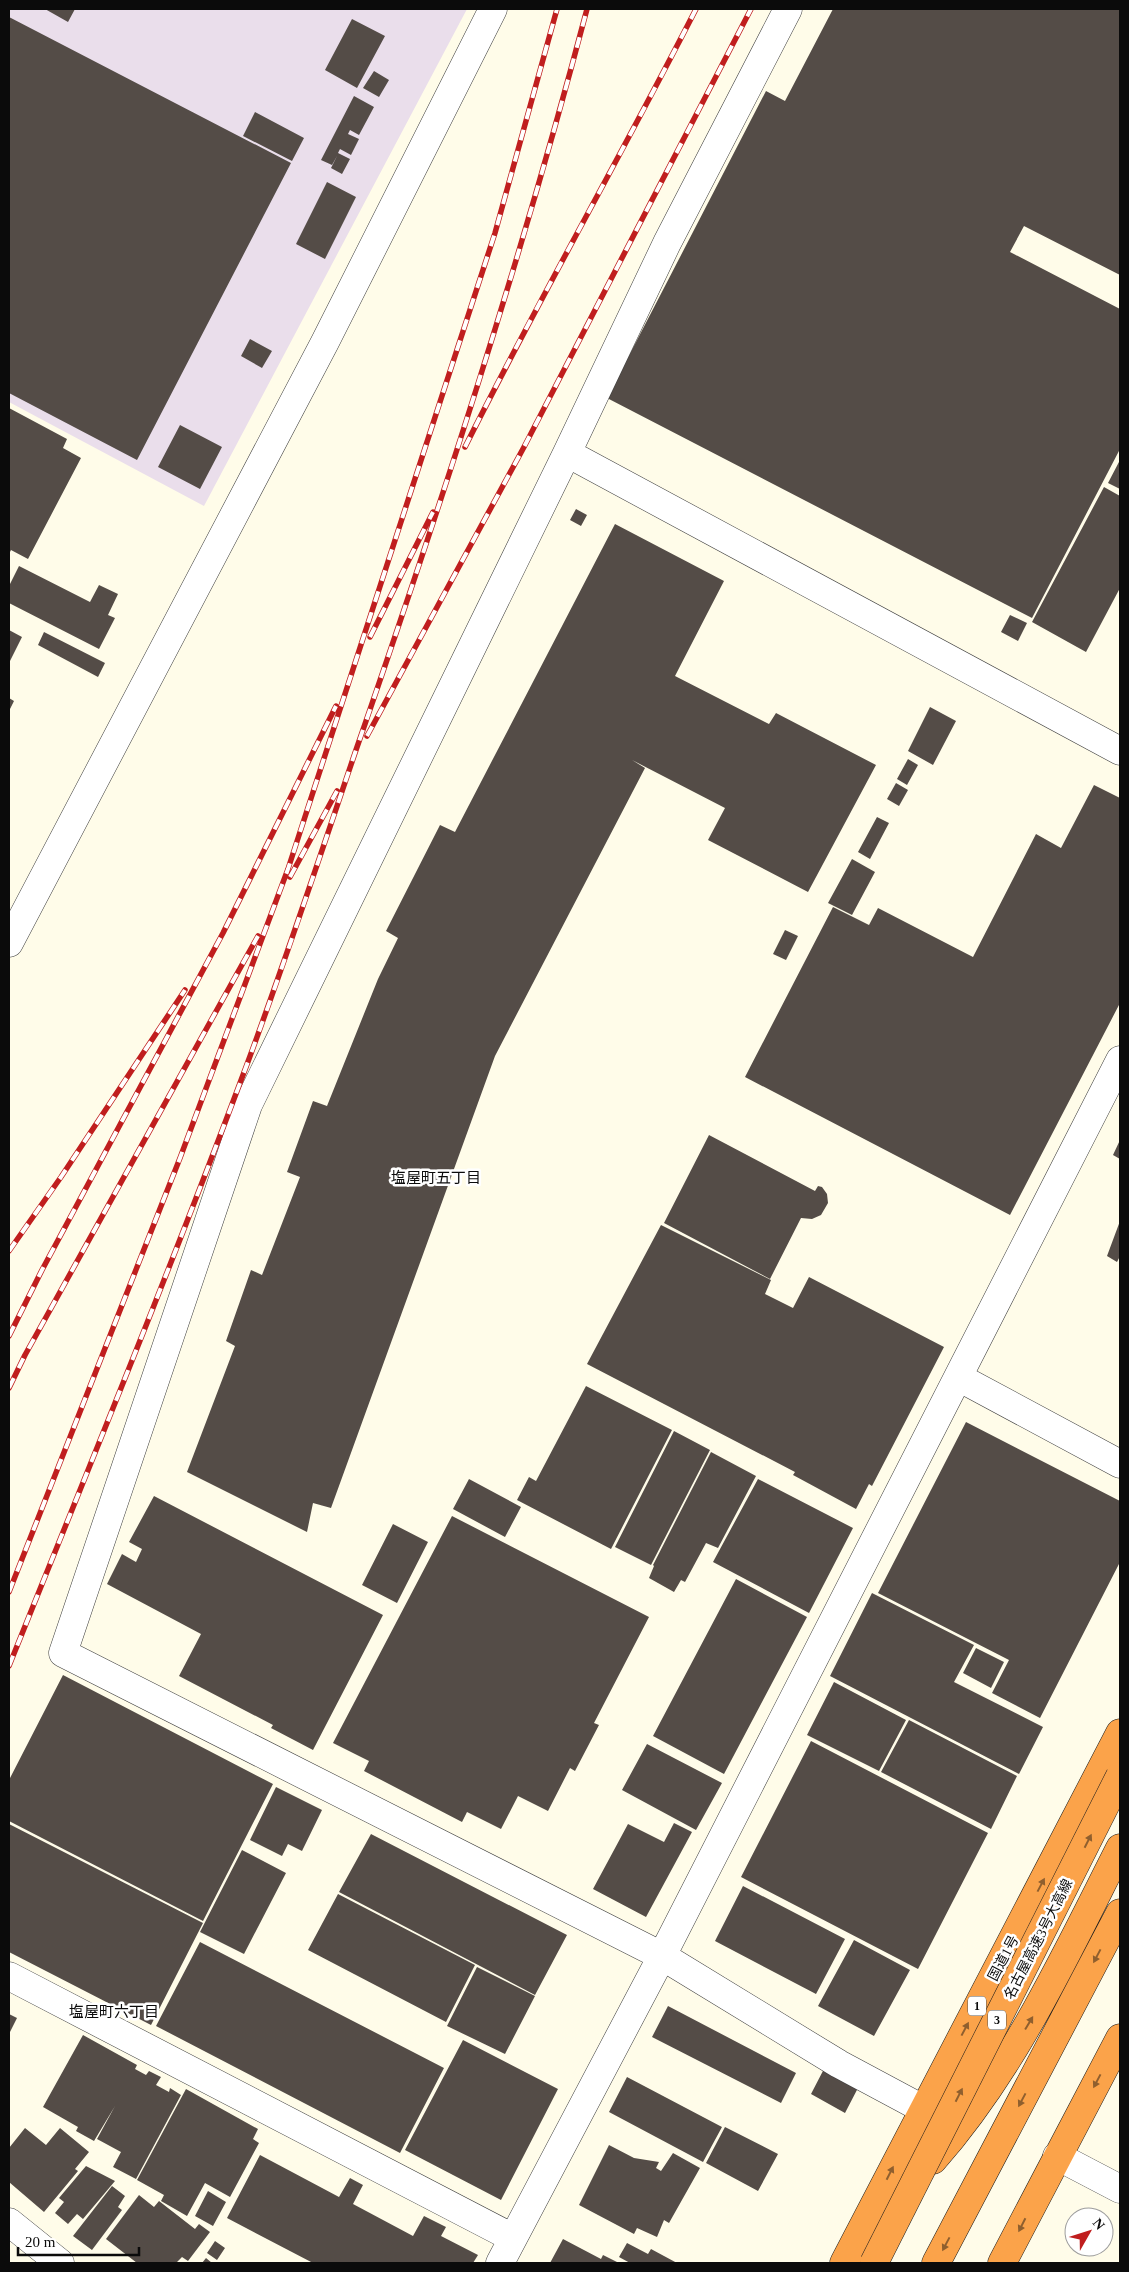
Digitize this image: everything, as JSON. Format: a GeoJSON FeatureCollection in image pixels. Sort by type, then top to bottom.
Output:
{"type":"FeatureCollection","features":[{"type":"Feature","properties":{"kind":"highway","name":"国道1号"},"geometry":{"type":"LineString","coordinates":[[846,2259],[1120,1733]]}},
{"type":"Feature","properties":{"kind":"highway","name":"名古屋高速3号大高線"},"geometry":{"type":"LineString","coordinates":[[874,2263],[1120,1776]]}},
{"type":"Feature","properties":{"kind":"highway"},"geometry":{"type":"LineString","coordinates":[[846,2259],[935,2158],[984,2095],[1031,2020],[1120,1848]]}},
{"type":"Feature","properties":{"kind":"highway"},"geometry":{"type":"LineString","coordinates":[[936,2263],[1120,1913]]}},
{"type":"Feature","properties":{"kind":"highway"},"geometry":{"type":"LineString","coordinates":[[1002,2263],[1120,2038]]}},
{"type":"Feature","properties":{"kind":"street"},"geometry":{"type":"LineString","coordinates":[[9,943],[325,342],[493,9]]}},
{"type":"Feature","properties":{"kind":"street"},"geometry":{"type":"LineString","coordinates":[[788,9],[667,243],[568,453],[248,1105],[63,1653],[662,1956],[840,2064],[923,2109]]}},
{"type":"Feature","properties":{"kind":"street"},"geometry":{"type":"LineString","coordinates":[[568,453],[1120,751]]}},
{"type":"Feature","properties":{"kind":"street"},"geometry":{"type":"LineString","coordinates":[[500,2263],[662,1956],[1120,1060]]}},
{"type":"Feature","properties":{"kind":"street"},"geometry":{"type":"LineString","coordinates":[[958,1377],[1120,1464]]}},
{"type":"Feature","properties":{"kind":"street"},"geometry":{"type":"LineString","coordinates":[[9,1976],[513,2238]]}},
{"type":"Feature","properties":{"kind":"street"},"geometry":{"type":"LineString","coordinates":[[1057,2156],[1120,2190]]}},
{"type":"Feature","properties":{"kind":"street"},"geometry":{"type":"LineString","coordinates":[[11,2230],[60,2263]]}},
{"type":"Feature","properties":{"kind":"shaded area"},"geometry":{"type":"Polygon","coordinates":[[[9,9],[467,9],[204,506],[9,402],[9,9]]]}},
{"type":"Feature","properties":{"kind":"building"},"geometry":{"type":"Polygon","coordinates":[[[45,9],[75,9],[68,22],[45,9]]]}},
{"type":"Feature","properties":{"kind":"building"},"geometry":{"type":"Polygon","coordinates":[[[833,9],[1120,9],[1120,275],[1024,226],[1010,252],[1120,309],[1120,449],[1032,618],[607,398],[766,91],[785,101],[833,9]]]}},
{"type":"Feature","properties":{"kind":"building"},"geometry":{"type":"Polygon","coordinates":[[[9,17],[291,163],[137,460],[9,393],[9,17]]]}},
{"type":"Feature","properties":{"kind":"building"},"geometry":{"type":"Polygon","coordinates":[[[352,19],[385,36],[357,88],[325,70],[352,19]]]}},
{"type":"Feature","properties":{"kind":"building"},"geometry":{"type":"Polygon","coordinates":[[[374,71],[389,80],[379,97],[363,88],[374,71]]]}},
{"type":"Feature","properties":{"kind":"building"},"geometry":{"type":"Polygon","coordinates":[[[354,96],[374,107],[359,135],[350,130],[348,134],[359,139],[351,155],[340,149],[338,153],[350,159],[342,174],[331,168],[337,156],[332,165],[321,160],[354,96]]]}},
{"type":"Feature","properties":{"kind":"building"},"geometry":{"type":"Polygon","coordinates":[[[255,112],[304,138],[292,161],[243,136],[255,112]]]}},
{"type":"Feature","properties":{"kind":"building"},"geometry":{"type":"Polygon","coordinates":[[[327,182],[356,197],[325,259],[296,244],[327,182]]]}},
{"type":"Feature","properties":{"kind":"building"},"geometry":{"type":"Polygon","coordinates":[[[250,339],[272,351],[262,368],[241,356],[250,339]]]}},
{"type":"Feature","properties":{"kind":"building"},"geometry":{"type":"Polygon","coordinates":[[[9,408],[67,439],[63,448],[81,458],[28,559],[11,550],[9,554],[9,408]]]}},
{"type":"Feature","properties":{"kind":"building"},"geometry":{"type":"Polygon","coordinates":[[[180,425],[222,447],[200,489],[158,467],[180,425]]]}},
{"type":"Feature","properties":{"kind":"building"},"geometry":{"type":"Polygon","coordinates":[[[1120,460],[1120,489],[1108,483],[1120,460]]]}},
{"type":"Feature","properties":{"kind":"building"},"geometry":{"type":"Polygon","coordinates":[[[1104,487],[1120,496],[1120,588],[1086,652],[1032,622],[1104,487]]]}},
{"type":"Feature","properties":{"kind":"building"},"geometry":{"type":"Polygon","coordinates":[[[576,509],[587,515],[581,526],[570,520],[576,509]]]}},
{"type":"Feature","properties":{"kind":"building"},"geometry":{"type":"Polygon","coordinates":[[[615,524],[724,581],[675,676],[769,724],[776,713],[876,765],[808,892],[708,840],[725,808],[632,760],[645,768],[495,1056],[331,1508],[313,1503],[307,1532],[187,1472],[235,1346],[226,1341],[251,1270],[262,1275],[300,1177],[287,1172],[313,1101],[327,1106],[378,979],[398,938],[386,931],[440,825],[455,832],[615,524]]]}},
{"type":"Feature","properties":{"kind":"building"},"geometry":{"type":"Polygon","coordinates":[[[19,566],[90,602],[99,585],[118,594],[108,615],[115,618],[99,649],[9,603],[9,586],[19,566]]]}},
{"type":"Feature","properties":{"kind":"building"},"geometry":{"type":"Polygon","coordinates":[[[1010,615],[1027,623],[1018,641],[1001,632],[1010,615]]]}},
{"type":"Feature","properties":{"kind":"building"},"geometry":{"type":"Polygon","coordinates":[[[9,630],[22,637],[9,663],[9,630]]]}},
{"type":"Feature","properties":{"kind":"building"},"geometry":{"type":"Polygon","coordinates":[[[44,632],[105,663],[98,677],[38,645],[44,632]]]}},
{"type":"Feature","properties":{"kind":"building"},"geometry":{"type":"Polygon","coordinates":[[[9,698],[14,701],[9,711],[9,698]]]}},
{"type":"Feature","properties":{"kind":"building"},"geometry":{"type":"Polygon","coordinates":[[[930,707],[956,721],[933,765],[908,751],[930,707]]]}},
{"type":"Feature","properties":{"kind":"building"},"geometry":{"type":"Polygon","coordinates":[[[908,759],[918,765],[907,785],[897,779],[908,759]]]}},
{"type":"Feature","properties":{"kind":"building"},"geometry":{"type":"Polygon","coordinates":[[[896,783],[908,790],[899,806],[887,799],[896,783]]]}},
{"type":"Feature","properties":{"kind":"building"},"geometry":{"type":"Polygon","coordinates":[[[1094,785],[1120,798],[1120,1003],[1010,1215],[745,1077],[833,907],[869,925],[878,908],[973,957],[1036,834],[1061,848],[1094,785]]]}},
{"type":"Feature","properties":{"kind":"building"},"geometry":{"type":"Polygon","coordinates":[[[877,817],[889,823],[870,859],[858,852],[877,817]]]}},
{"type":"Feature","properties":{"kind":"building"},"geometry":{"type":"Polygon","coordinates":[[[852,859],[875,872],[852,915],[828,903],[852,859]]]}},
{"type":"Feature","properties":{"kind":"building"},"geometry":{"type":"Polygon","coordinates":[[[785,930],[798,936],[786,960],[773,954],[785,930]]]}},
{"type":"Feature","properties":{"kind":"building"},"geometry":{"type":"Polygon","coordinates":[[[709,1135],[815,1191],[818,1186],[822,1187],[827,1194],[828,1203],[821,1215],[812,1219],[801,1218],[770,1279],[664,1223],[709,1135]]]}},
{"type":"Feature","properties":{"kind":"building"},"geometry":{"type":"Polygon","coordinates":[[[1120,1140],[1120,1159],[1113,1155],[1120,1140]]]}},
{"type":"Feature","properties":{"kind":"building"},"geometry":{"type":"Polygon","coordinates":[[[1120,1221],[1120,1256],[1117,1262],[1107,1256],[1120,1221]]]}},
{"type":"Feature","properties":{"kind":"building"},"geometry":{"type":"Polygon","coordinates":[[[661,1225],[771,1280],[765,1294],[793,1308],[809,1277],[944,1347],[872,1486],[869,1484],[856,1509],[793,1475],[795,1472],[587,1364],[661,1225]]]}},
{"type":"Feature","properties":{"kind":"building"},"geometry":{"type":"Polygon","coordinates":[[[586,1386],[672,1430],[611,1549],[517,1500],[529,1477],[536,1481],[586,1386]]]}},
{"type":"Feature","properties":{"kind":"building"},"geometry":{"type":"Polygon","coordinates":[[[966,1422],[1120,1501],[1120,1562],[1040,1718],[992,1693],[1009,1660],[878,1593],[966,1422]]]}},
{"type":"Feature","properties":{"kind":"building"},"geometry":{"type":"Polygon","coordinates":[[[674,1431],[710,1450],[651,1565],[615,1547],[674,1431]]]}},
{"type":"Feature","properties":{"kind":"building"},"geometry":{"type":"Polygon","coordinates":[[[711,1452],[756,1476],[718,1548],[706,1543],[685,1582],[681,1580],[674,1592],[649,1578],[653,1565],[711,1452]]]}},
{"type":"Feature","properties":{"kind":"building"},"geometry":{"type":"Polygon","coordinates":[[[469,1479],[521,1507],[505,1537],[453,1509],[469,1479]]]}},
{"type":"Feature","properties":{"kind":"building"},"geometry":{"type":"Polygon","coordinates":[[[758,1479],[853,1528],[809,1613],[713,1562],[758,1479]]]}},
{"type":"Feature","properties":{"kind":"building"},"geometry":{"type":"Polygon","coordinates":[[[154,1496],[383,1615],[313,1750],[271,1728],[273,1725],[179,1676],[201,1634],[107,1584],[122,1554],[136,1562],[142,1549],[129,1542],[154,1496]]]}},
{"type":"Feature","properties":{"kind":"building"},"geometry":{"type":"Polygon","coordinates":[[[452,1516],[649,1617],[594,1723],[599,1725],[575,1771],[570,1768],[548,1811],[518,1796],[501,1829],[467,1812],[462,1822],[364,1771],[369,1761],[333,1743],[452,1516]]]}},
{"type":"Feature","properties":{"kind":"building"},"geometry":{"type":"Polygon","coordinates":[[[393,1524],[428,1542],[397,1603],[362,1585],[393,1524]]]}},
{"type":"Feature","properties":{"kind":"building"},"geometry":{"type":"Polygon","coordinates":[[[736,1579],[807,1617],[724,1774],[653,1736],[736,1579]]]}},
{"type":"Feature","properties":{"kind":"building"},"geometry":{"type":"Polygon","coordinates":[[[872,1593],[974,1645],[954,1682],[1043,1727],[1019,1774],[830,1676],[872,1593]]]}},
{"type":"Feature","properties":{"kind":"building"},"geometry":{"type":"Polygon","coordinates":[[[976,1648],[1004,1662],[991,1688],[963,1673],[976,1648]]]}},
{"type":"Feature","properties":{"kind":"building"},"geometry":{"type":"Polygon","coordinates":[[[63,1675],[273,1784],[203,1921],[9,1821],[9,1780],[63,1675]]]}},
{"type":"Feature","properties":{"kind":"building"},"geometry":{"type":"Polygon","coordinates":[[[834,1682],[906,1720],[879,1771],[807,1735],[834,1682]]]}},
{"type":"Feature","properties":{"kind":"building"},"geometry":{"type":"Polygon","coordinates":[[[909,1720],[1017,1776],[991,1829],[881,1772],[909,1720]]]}},
{"type":"Feature","properties":{"kind":"building"},"geometry":{"type":"Polygon","coordinates":[[[811,1741],[988,1833],[918,1969],[741,1877],[811,1741]]]}},
{"type":"Feature","properties":{"kind":"building"},"geometry":{"type":"Polygon","coordinates":[[[647,1744],[722,1783],[696,1830],[622,1790],[647,1744]]]}},
{"type":"Feature","properties":{"kind":"building"},"geometry":{"type":"Polygon","coordinates":[[[276,1787],[322,1810],[302,1851],[288,1844],[282,1856],[250,1840],[276,1787]]]}},
{"type":"Feature","properties":{"kind":"building"},"geometry":{"type":"Polygon","coordinates":[[[674,1823],[692,1832],[646,1917],[593,1889],[628,1824],[664,1842],[674,1823]]]}},
{"type":"Feature","properties":{"kind":"building"},"geometry":{"type":"Polygon","coordinates":[[[9,1824],[203,1923],[151,2025],[9,1952],[9,1824]]]}},
{"type":"Feature","properties":{"kind":"building"},"geometry":{"type":"Polygon","coordinates":[[[371,1834],[567,1935],[535,1995],[339,1892],[371,1834]]]}},
{"type":"Feature","properties":{"kind":"building"},"geometry":{"type":"Polygon","coordinates":[[[242,1850],[286,1873],[244,1954],[200,1932],[242,1850]]]}},
{"type":"Feature","properties":{"kind":"building"},"geometry":{"type":"Polygon","coordinates":[[[743,1886],[845,1939],[816,1994],[715,1941],[743,1886]]]}},
{"type":"Feature","properties":{"kind":"building"},"geometry":{"type":"Polygon","coordinates":[[[338,1894],[475,1965],[446,2022],[308,1950],[338,1894]]]}},
{"type":"Feature","properties":{"kind":"building"},"geometry":{"type":"Polygon","coordinates":[[[854,1940],[910,1970],[874,2036],[818,2006],[854,1940]]]}},
{"type":"Feature","properties":{"kind":"building"},"geometry":{"type":"Polygon","coordinates":[[[200,1942],[444,2068],[400,2153],[156,2026],[200,1942]]]}},
{"type":"Feature","properties":{"kind":"building"},"geometry":{"type":"Polygon","coordinates":[[[477,1967],[535,1996],[505,2054],[447,2026],[477,1967]]]}},
{"type":"Feature","properties":{"kind":"building"},"geometry":{"type":"Polygon","coordinates":[[[668,2006],[796,2073],[781,2103],[652,2037],[668,2006]]]}},
{"type":"Feature","properties":{"kind":"building"},"geometry":{"type":"Polygon","coordinates":[[[9,2014],[17,2018],[9,2034],[9,2014]]]}},
{"type":"Feature","properties":{"kind":"building"},"geometry":{"type":"Polygon","coordinates":[[[83,2035],[137,2065],[135,2069],[146,2075],[149,2071],[161,2077],[156,2085],[169,2092],[170,2088],[181,2095],[136,2179],[113,2167],[121,2152],[97,2139],[115,2106],[94,2141],[76,2131],[78,2127],[43,2107],[83,2035]]]}},
{"type":"Feature","properties":{"kind":"building"},"geometry":{"type":"Polygon","coordinates":[[[463,2040],[558,2089],[501,2200],[405,2150],[463,2040]]]}},
{"type":"Feature","properties":{"kind":"building"},"geometry":{"type":"Polygon","coordinates":[[[825,2067],[859,2086],[845,2113],[811,2094],[825,2067]]]}},
{"type":"Feature","properties":{"kind":"building"},"geometry":{"type":"Polygon","coordinates":[[[627,2077],[722,2127],[703,2162],[609,2112],[627,2077]]]}},
{"type":"Feature","properties":{"kind":"building"},"geometry":{"type":"Polygon","coordinates":[[[186,2089],[258,2129],[253,2139],[259,2143],[230,2197],[205,2183],[187,2216],[161,2201],[164,2195],[137,2180],[186,2089]]]}},
{"type":"Feature","properties":{"kind":"building"},"geometry":{"type":"Polygon","coordinates":[[[725,2127],[778,2154],[758,2191],[706,2163],[725,2127]]]}},
{"type":"Feature","properties":{"kind":"building"},"geometry":{"type":"Polygon","coordinates":[[[25,2128],[46,2145],[60,2128],[89,2152],[75,2169],[78,2171],[44,2212],[9,2182],[9,2148],[25,2128]]]}},
{"type":"Feature","properties":{"kind":"building"},"geometry":{"type":"Polygon","coordinates":[[[609,2145],[634,2158],[659,2162],[656,2168],[661,2171],[673,2153],[700,2168],[669,2223],[664,2220],[657,2237],[637,2228],[634,2234],[579,2205],[609,2145]]]}},
{"type":"Feature","properties":{"kind":"building"},"geometry":{"type":"Polygon","coordinates":[[[260,2155],[339,2197],[350,2178],[363,2185],[353,2204],[413,2236],[424,2216],[446,2227],[441,2236],[478,2255],[473,2263],[313,2263],[227,2218],[260,2155]]]}},
{"type":"Feature","properties":{"kind":"building"},"geometry":{"type":"Polygon","coordinates":[[[86,2166],[115,2181],[83,2219],[77,2214],[68,2224],[55,2213],[64,2202],[59,2198],[86,2166]]]}},
{"type":"Feature","properties":{"kind":"building"},"geometry":{"type":"Polygon","coordinates":[[[112,2186],[125,2196],[118,2207],[122,2210],[92,2250],[73,2236],[112,2186]]]}},
{"type":"Feature","properties":{"kind":"building"},"geometry":{"type":"Polygon","coordinates":[[[208,2191],[226,2202],[213,2226],[195,2216],[208,2191]]]}},
{"type":"Feature","properties":{"kind":"building"},"geometry":{"type":"Polygon","coordinates":[[[139,2195],[154,2207],[159,2201],[195,2229],[199,2224],[210,2232],[188,2261],[182,2257],[176,2263],[137,2263],[106,2239],[139,2195]]]}},
{"type":"Feature","properties":{"kind":"building"},"geometry":{"type":"Polygon","coordinates":[[[563,2239],[601,2259],[603,2255],[619,2263],[550,2263],[563,2239]]]}},
{"type":"Feature","properties":{"kind":"building"},"geometry":{"type":"Polygon","coordinates":[[[215,2241],[225,2248],[217,2260],[207,2253],[215,2241]]]}},
{"type":"Feature","properties":{"kind":"building"},"geometry":{"type":"Polygon","coordinates":[[[627,2243],[648,2254],[651,2249],[677,2263],[630,2263],[619,2257],[627,2243]]]}},
{"type":"Feature","properties":{"kind":"building"},"geometry":{"type":"Polygon","coordinates":[[[206,2258],[212,2263],[202,2263],[206,2258]]]}},
{"type":"Feature","properties":{"kind":"railway"},"geometry":{"type":"LineString","coordinates":[[9,1592],[180,1158],[288,869],[495,233],[557,9]]}},
{"type":"Feature","properties":{"kind":"railway"},"geometry":{"type":"LineString","coordinates":[[9,1666],[189,1217],[288,949],[419,566],[479,382],[562,103],[587,9]]}},
{"type":"Feature","properties":{"kind":"railway"},"geometry":{"type":"LineString","coordinates":[[465,447],[696,9]]}},
{"type":"Feature","properties":{"kind":"railway"},"geometry":{"type":"LineString","coordinates":[[367,736],[524,447],[751,9]]}},
{"type":"Feature","properties":{"kind":"railway"},"geometry":{"type":"LineString","coordinates":[[370,637],[433,512]]}},
{"type":"Feature","properties":{"kind":"railway"},"geometry":{"type":"LineString","coordinates":[[9,1336],[42,1270],[223,933],[336,706]]}},
{"type":"Feature","properties":{"kind":"railway"},"geometry":{"type":"LineString","coordinates":[[290,877],[337,791]]}},
{"type":"Feature","properties":{"kind":"railway"},"geometry":{"type":"LineString","coordinates":[[9,1388],[25,1355],[258,936]]}},
{"type":"Feature","properties":{"kind":"railway"},"geometry":{"type":"LineString","coordinates":[[9,1251],[61,1177],[185,990]]}},
{"type":"Feature","properties":{"kind":"district","name":"塩屋町五丁目"},"geometry":{"type":"Point","coordinates":[436,1178]}},
{"type":"Feature","properties":{"kind":"district","name":"塩屋町六丁目"},"geometry":{"type":"Point","coordinates":[114,2012]}}]}
